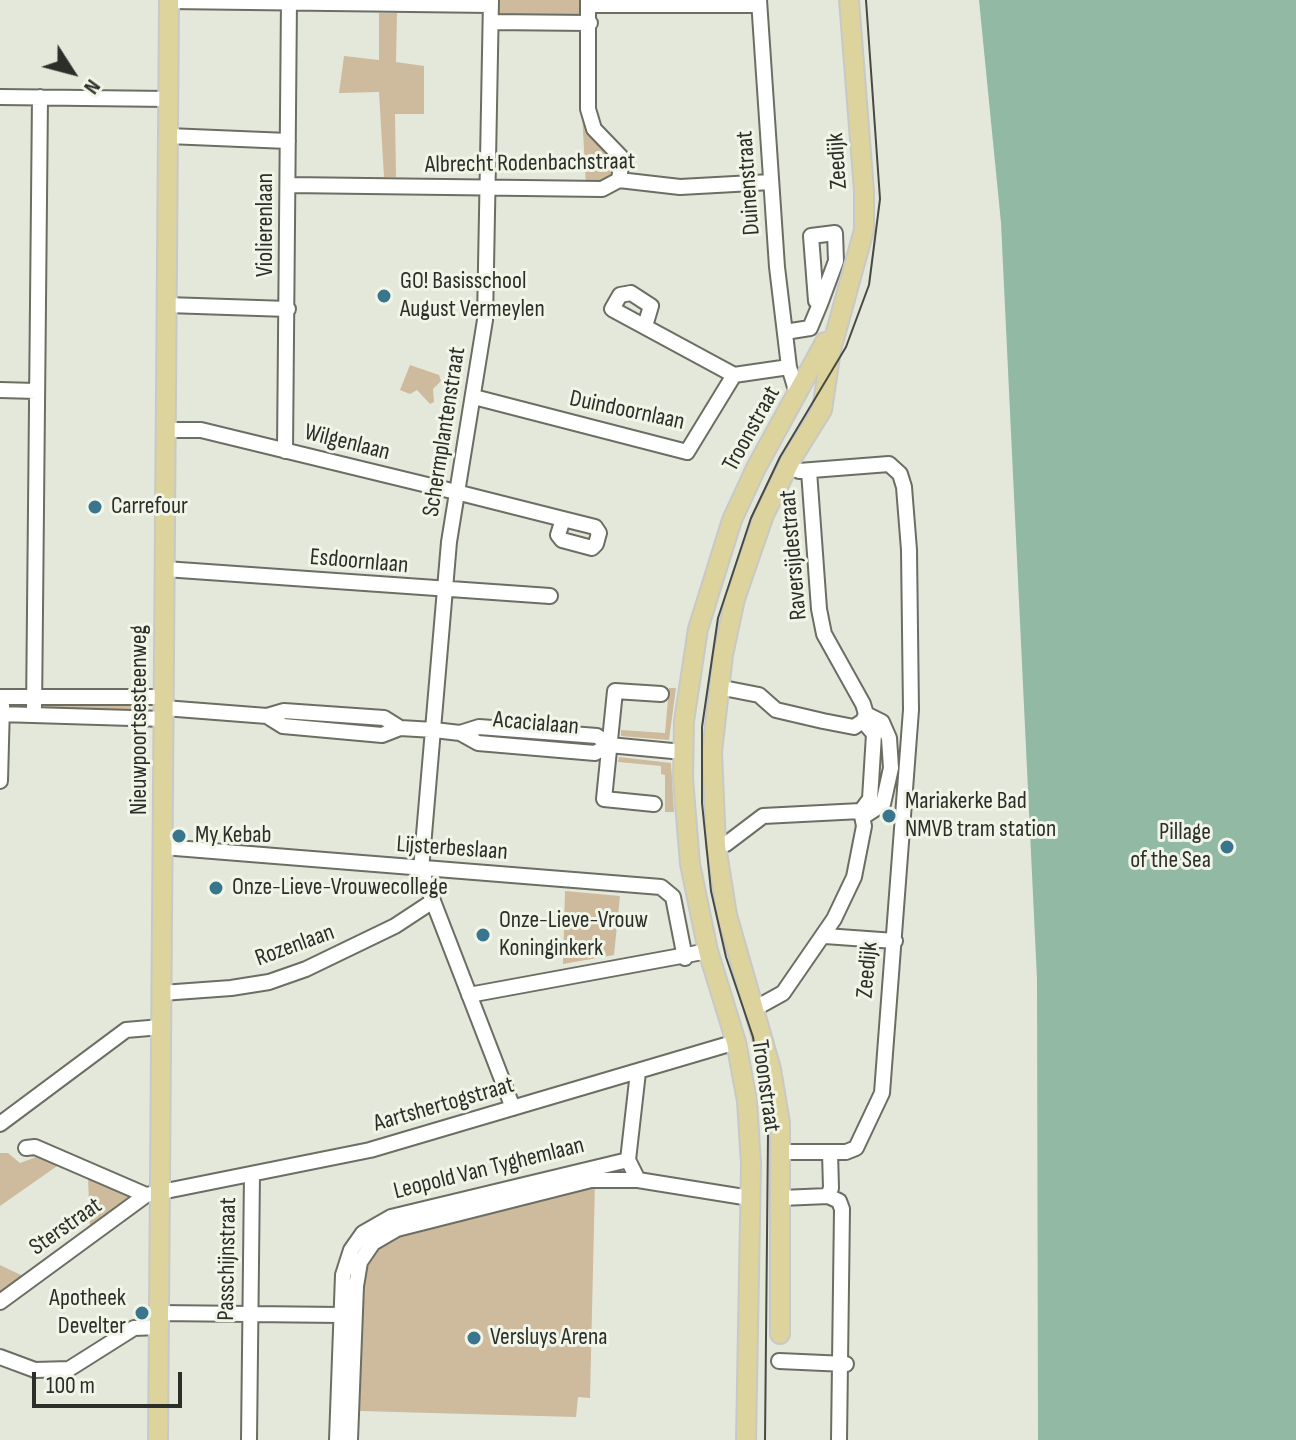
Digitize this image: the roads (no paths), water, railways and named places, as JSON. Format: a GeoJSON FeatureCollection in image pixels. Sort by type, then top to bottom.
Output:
{"type":"FeatureCollection","features":[{"type":"Feature","properties":{"kind":"main road","name":"Nieuwpoortsesteenweg"},"geometry":{"type":"LineString","coordinates":[[158,1440],[159,1320],[153,1194],[162,993],[169,0]]}},
{"type":"Feature","properties":{"kind":"main road","name":"Zeedijk"},"geometry":{"type":"LineString","coordinates":[[825,394],[840,315],[854,274],[865,216],[849,0]]}},
{"type":"Feature","properties":{"kind":"main road","name":"Zeedijk"},"geometry":{"type":"LineString","coordinates":[[805,383],[840,315]]}},
{"type":"Feature","properties":{"kind":"main road","name":"Troonstraat"},"geometry":{"type":"LineString","coordinates":[[746,1440],[750,1198],[747,1101],[736,1042],[708,951],[690,864],[683,752],[693,655],[719,558],[756,468],[805,383],[820,382],[825,394],[822,410],[788,466],[749,554],[735,599],[718,687],[712,752],[716,846],[727,915],[771,1069],[782,1152],[780,1334]]}},
{"type":"Feature","properties":{"kind":"main road","name":"Acacialaan"},"geometry":{"type":"LineString","coordinates":[[683,752],[712,752]]}},
{"type":"Feature","properties":{"kind":"main road"},"geometry":{"type":"LineString","coordinates":[[750,1198],[781,1198]]}},
{"type":"Feature","properties":{"kind":"street"},"geometry":{"type":"LineString","coordinates":[[169,0],[491,2]]}},
{"type":"Feature","properties":{"kind":"street","name":"Violierenlaan"},"geometry":{"type":"LineString","coordinates":[[285,451],[289,1]]}},
{"type":"Feature","properties":{"kind":"street","name":"Schermplantenstraat"},"geometry":{"type":"LineString","coordinates":[[421,870],[456,492],[485,320],[491,2]]}},
{"type":"Feature","properties":{"kind":"street"},"geometry":{"type":"LineString","coordinates":[[619,180],[622,158],[594,129],[588,109],[589,2],[759,2]]}},
{"type":"Feature","properties":{"kind":"street","name":"Duinenstraat"},"geometry":{"type":"LineString","coordinates":[[759,2],[771,182],[789,365]]}},
{"type":"Feature","properties":{"kind":"street"},"geometry":{"type":"LineString","coordinates":[[491,22],[590,23]]}},
{"type":"Feature","properties":{"kind":"street"},"geometry":{"type":"LineString","coordinates":[[0,97],[169,99]]}},
{"type":"Feature","properties":{"kind":"street"},"geometry":{"type":"LineString","coordinates":[[34,714],[40,97]]}},
{"type":"Feature","properties":{"kind":"street"},"geometry":{"type":"LineString","coordinates":[[168,136],[288,141]]}},
{"type":"Feature","properties":{"kind":"street","name":"Albrecht Rodenbachstraat"},"geometry":{"type":"LineString","coordinates":[[289,185],[602,189],[619,180],[680,187],[771,182]]}},
{"type":"Feature","properties":{"kind":"street"},"geometry":{"type":"LineString","coordinates":[[785,332],[810,328],[820,304]]}},
{"type":"Feature","properties":{"kind":"street"},"geometry":{"type":"LineString","coordinates":[[167,305],[288,309]]}},
{"type":"Feature","properties":{"kind":"street"},"geometry":{"type":"LineString","coordinates":[[645,326],[734,375],[798,363],[805,383]]}},
{"type":"Feature","properties":{"kind":"street","name":"Duindoornlaan"},"geometry":{"type":"LineString","coordinates":[[474,397],[687,452],[734,375]]}},
{"type":"Feature","properties":{"kind":"street"},"geometry":{"type":"LineString","coordinates":[[0,390],[36,391]]}},
{"type":"Feature","properties":{"kind":"street","name":"Wilgenlaan"},"geometry":{"type":"LineString","coordinates":[[166,430],[201,430],[563,519]]}},
{"type":"Feature","properties":{"kind":"street","name":"Zeedijk"},"geometry":{"type":"LineString","coordinates":[[809,471],[883,462],[895,470],[904,487],[909,550],[913,769],[882,1093],[856,1148],[830,1152]]}},
{"type":"Feature","properties":{"kind":"street"},"geometry":{"type":"LineString","coordinates":[[788,466],[809,471]]}},
{"type":"Feature","properties":{"kind":"street","name":"Raversijdestraat"},"geometry":{"type":"LineString","coordinates":[[754,1009],[783,993],[825,936],[854,877],[862,814],[870,799],[873,772],[874,734],[824,634],[819,609],[809,471]]}},
{"type":"Feature","properties":{"kind":"street","name":"Esdoornlaan"},"geometry":{"type":"LineString","coordinates":[[165,569],[550,596]]}},
{"type":"Feature","properties":{"kind":"street"},"geometry":{"type":"LineString","coordinates":[[716,846],[726,844],[763,816],[862,814],[883,804],[891,768],[889,738],[882,722],[864,718],[854,727],[776,710],[759,695],[718,687]]}},
{"type":"Feature","properties":{"kind":"street"},"geometry":{"type":"LineString","coordinates":[[654,804],[604,799],[615,691],[661,694]]}},
{"type":"Feature","properties":{"kind":"street"},"geometry":{"type":"LineString","coordinates":[[0,781],[1,697],[164,708]]}},
{"type":"Feature","properties":{"kind":"street"},"geometry":{"type":"LineString","coordinates":[[1,714],[164,708]]}},
{"type":"Feature","properties":{"kind":"street","name":"Acacialaan"},"geometry":{"type":"LineString","coordinates":[[164,708],[267,716],[284,711],[384,718],[400,728],[460,733],[478,743],[595,753],[609,745],[683,752]]}},
{"type":"Feature","properties":{"kind":"street"},"geometry":{"type":"LineString","coordinates":[[891,768],[913,769]]}},
{"type":"Feature","properties":{"kind":"street","name":"Lijsterbeslaan"},"geometry":{"type":"LineString","coordinates":[[163,847],[661,887],[673,897],[685,958]]}},
{"type":"Feature","properties":{"kind":"street"},"geometry":{"type":"LineString","coordinates":[[421,870],[430,903],[513,1108]]}},
{"type":"Feature","properties":{"kind":"street","name":"Rozenlaan"},"geometry":{"type":"LineString","coordinates":[[162,993],[247,986],[306,969],[382,933],[430,903]]}},
{"type":"Feature","properties":{"kind":"street"},"geometry":{"type":"LineString","coordinates":[[825,936],[895,941]]}},
{"type":"Feature","properties":{"kind":"street"},"geometry":{"type":"LineString","coordinates":[[469,995],[685,958],[708,951]]}},
{"type":"Feature","properties":{"kind":"street"},"geometry":{"type":"LineString","coordinates":[[0,1124],[126,1030],[161,1027]]}},
{"type":"Feature","properties":{"kind":"street","name":"Aartshertogstraat"},"geometry":{"type":"LineString","coordinates":[[153,1194],[370,1150],[736,1042]]}},
{"type":"Feature","properties":{"kind":"street"},"geometry":{"type":"LineString","coordinates":[[638,1072],[628,1160],[638,1180]]}},
{"type":"Feature","properties":{"kind":"street"},"geometry":{"type":"LineString","coordinates":[[26,1148],[35,1147],[153,1194]]}},
{"type":"Feature","properties":{"kind":"street"},"geometry":{"type":"LineString","coordinates":[[782,1152],[830,1152],[831,1188],[828,1196]]}},
{"type":"Feature","properties":{"kind":"street","name":"Leopold Van Tyghemlaan"},"geometry":{"type":"LineString","coordinates":[[337,1440],[343,1275],[351,1250],[363,1233],[382,1221],[628,1160]]}},
{"type":"Feature","properties":{"kind":"street","name":"Passchijnstraat"},"geometry":{"type":"LineString","coordinates":[[249,1440],[252,1174]]}},
{"type":"Feature","properties":{"kind":"street","name":"Leopold Van Tyghemlaan"},"geometry":{"type":"LineString","coordinates":[[350,1440],[358,1271],[373,1243],[397,1229],[591,1180],[638,1180],[750,1198]]}},
{"type":"Feature","properties":{"kind":"street","name":"Sterstraat"},"geometry":{"type":"LineString","coordinates":[[0,1302],[153,1194]]}},
{"type":"Feature","properties":{"kind":"street"},"geometry":{"type":"LineString","coordinates":[[781,1198],[828,1196],[839,1201],[842,1209],[839,1440]]}},
{"type":"Feature","properties":{"kind":"street"},"geometry":{"type":"LineString","coordinates":[[0,1357],[35,1370],[69,1369],[134,1328],[159,1320],[250,1314],[341,1315]]}},
{"type":"Feature","properties":{"kind":"street"},"geometry":{"type":"LineString","coordinates":[[779,1361],[838,1364]]}},
{"type":"Feature","properties":{"kind":"tram line"},"geometry":{"type":"LineString","coordinates":[[765,1440],[768,1134],[753,1037],[726,957],[711,891],[702,803],[702,727],[718,618],[751,518],[780,457],[846,347],[869,285],[880,199],[866,0]]}},
{"type":"Feature","properties":{"kind":"place","name":"GO! Basisschool August Vermeylen"},"geometry":{"type":"Point","coordinates":[384,296]}},
{"type":"Feature","properties":{"kind":"place","name":"Carrefour"},"geometry":{"type":"Point","coordinates":[95,507]}},
{"type":"Feature","properties":{"kind":"place","name":"Mariakerke Bad NMVB tram station"},"geometry":{"type":"Point","coordinates":[889,816]}},
{"type":"Feature","properties":{"kind":"place","name":"My Kebab"},"geometry":{"type":"Point","coordinates":[179,836]}},
{"type":"Feature","properties":{"kind":"place","name":"Pillage of the Sea"},"geometry":{"type":"Point","coordinates":[1227,847]}},
{"type":"Feature","properties":{"kind":"place","name":"Onze-Lieve-Vrouwecollege"},"geometry":{"type":"Point","coordinates":[216,888]}},
{"type":"Feature","properties":{"kind":"place","name":"Onze-Lieve-Vrouw Koninginkerk"},"geometry":{"type":"Point","coordinates":[483,935]}},
{"type":"Feature","properties":{"kind":"place","name":"Apotheek Develter"},"geometry":{"type":"Point","coordinates":[142,1313]}},
{"type":"Feature","properties":{"kind":"place","name":"Versluys Arena"},"geometry":{"type":"Point","coordinates":[474,1338]}}]}
